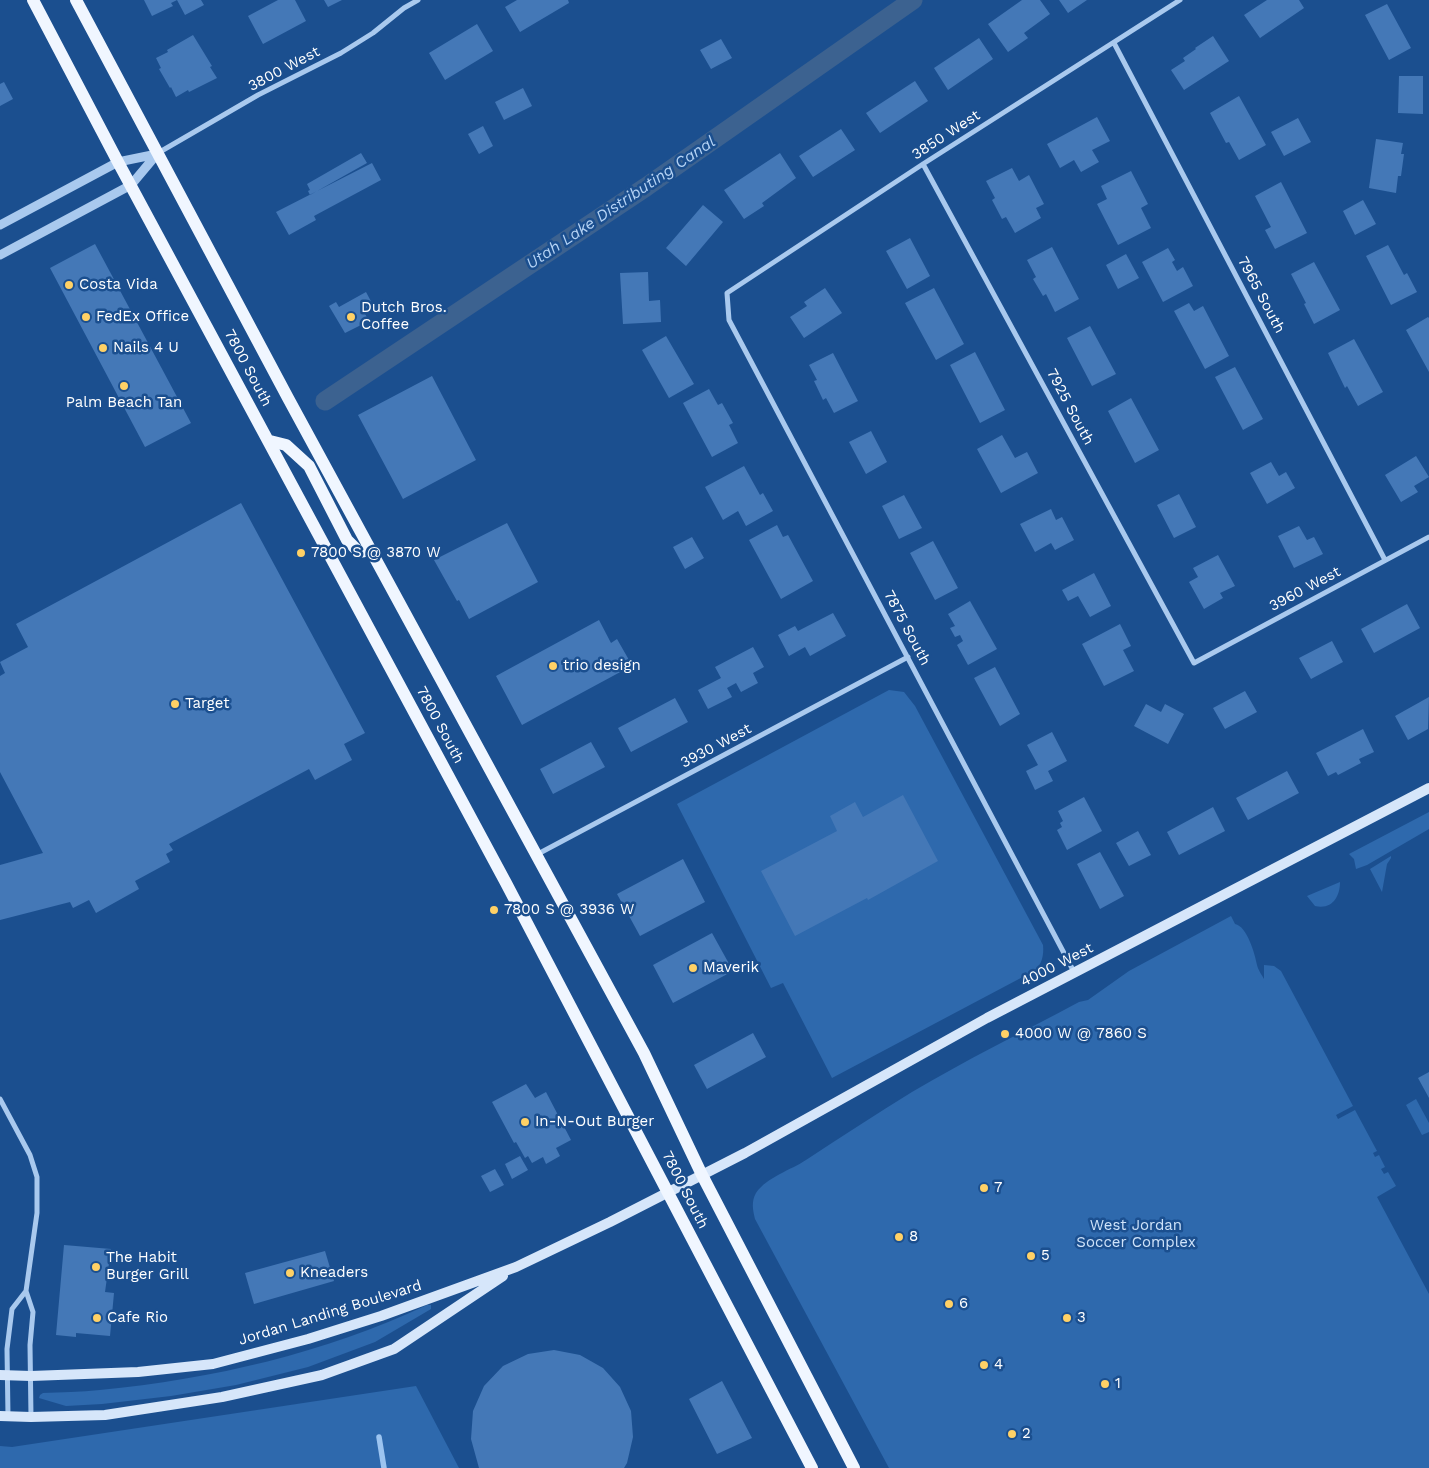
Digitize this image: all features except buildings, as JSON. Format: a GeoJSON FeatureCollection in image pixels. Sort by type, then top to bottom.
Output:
{"type":"FeatureCollection","features":[{"type":"Feature","properties":{"kind":"main road","name":"7800 South"},"geometry":{"type":"LineString","coordinates":[[33,0],[118,162],[270,441],[506,883],[812,1468]]}},
{"type":"Feature","properties":{"kind":"main road","name":"7800 South"},"geometry":{"type":"LineString","coordinates":[[76,0],[370,550],[644,1053],[702,1175],[854,1468]]}},
{"type":"Feature","properties":{"kind":"main road"},"geometry":{"type":"LineString","coordinates":[[270,441],[286,445],[309,466],[347,540],[359,552],[370,550]]}},
{"type":"Feature","properties":{"kind":"main road","name":"4000 West"},"geometry":{"type":"LineString","coordinates":[[702,1175],[810,1118],[987,1018],[1429,788]]}},
{"type":"Feature","properties":{"kind":"main road","name":"Jordan Landing Boulevard"},"geometry":{"type":"LineString","coordinates":[[4,1375],[30,1376],[138,1372],[213,1364],[336,1330],[516,1267],[702,1175]]}},
{"type":"Feature","properties":{"kind":"main road","name":"Jordan Landing Boulevard"},"geometry":{"type":"LineString","coordinates":[[4,1416],[105,1415],[222,1397],[322,1374],[394,1349],[516,1267]]}},
{"type":"Feature","properties":{"kind":"street","name":"3800 West"},"geometry":{"type":"LineString","coordinates":[[158,154],[258,96],[341,53],[418,0]]}},
{"type":"Feature","properties":{"kind":"street","name":"3850 West"},"geometry":{"type":"LineString","coordinates":[[727,293],[923,164],[1180,0]]}},
{"type":"Feature","properties":{"kind":"street","name":"7965 South"},"geometry":{"type":"LineString","coordinates":[[1114,43],[1385,560]]}},
{"type":"Feature","properties":{"kind":"street"},"geometry":{"type":"LineString","coordinates":[[0,225],[118,162],[158,154]]}},
{"type":"Feature","properties":{"kind":"street"},"geometry":{"type":"LineString","coordinates":[[0,255],[131,185],[158,154]]}},
{"type":"Feature","properties":{"kind":"street","name":"7925 South"},"geometry":{"type":"LineString","coordinates":[[923,164],[1194,663]]}},
{"type":"Feature","properties":{"kind":"street","name":"7875 South"},"geometry":{"type":"LineString","coordinates":[[727,293],[728,320],[1074,973]]}},
{"type":"Feature","properties":{"kind":"street","name":"3960 West"},"geometry":{"type":"LineString","coordinates":[[1194,663],[1429,537]]}},
{"type":"Feature","properties":{"kind":"street","name":"3930 West"},"geometry":{"type":"LineString","coordinates":[[536,855],[908,657]]}},
{"type":"Feature","properties":{"kind":"street"},"geometry":{"type":"LineString","coordinates":[[0,1099],[30,1155],[37,1177],[37,1212],[26,1291],[33,1312],[30,1345],[31,1417]]}},
{"type":"Feature","properties":{"kind":"street"},"geometry":{"type":"LineString","coordinates":[[4,1416],[4,1375],[12,1309],[26,1291]]}},
{"type":"Feature","properties":{"kind":"green space"},"geometry":{"type":"Polygon","coordinates":[[[889,690],[904,692],[915,706],[1043,945],[1043,956],[1041,963],[1034,971],[832,1078],[783,983],[771,988],[677,804],[889,690]]]}},
{"type":"Feature","properties":{"kind":"green space"},"geometry":{"type":"Polygon","coordinates":[[[1429,812],[1429,829],[1367,865],[1356,869],[1354,859],[1349,854],[1429,812]]]}},
{"type":"Feature","properties":{"kind":"green space"},"geometry":{"type":"Polygon","coordinates":[[[1391,856],[1387,864],[1382,892],[1370,869],[1391,856]]]}},
{"type":"Feature","properties":{"kind":"green space"},"geometry":{"type":"Polygon","coordinates":[[[1340,882],[1337,897],[1326,906],[1315,906],[1307,896],[1340,882]]]}},
{"type":"Feature","properties":{"kind":"green space","name":"West Jordan Soccer Complex"},"geometry":{"type":"Polygon","coordinates":[[[1231,916],[1235,924],[1247,935],[1258,969],[1264,979],[1264,965],[1274,966],[1281,971],[1353,1106],[1336,1115],[1338,1119],[1355,1110],[1377,1151],[1373,1153],[1375,1157],[1379,1155],[1385,1167],[1381,1169],[1384,1174],[1388,1172],[1396,1186],[1377,1197],[1429,1294],[1429,1468],[889,1468],[755,1219],[753,1209],[754,1196],[766,1182],[806,1160],[912,1092],[1079,1002],[1088,1000],[1129,971],[1231,916]]]}},
{"type":"Feature","properties":{"kind":"green space"},"geometry":{"type":"Polygon","coordinates":[[[1416,1099],[1429,1123],[1429,1132],[1422,1135],[1406,1105],[1416,1099]]]}},
{"type":"Feature","properties":{"kind":"green space"},"geometry":{"type":"Polygon","coordinates":[[[431,1305],[431,1309],[375,1342],[308,1367],[236,1385],[171,1396],[102,1404],[66,1406],[39,1398],[43,1393],[93,1391],[184,1379],[268,1361],[349,1337],[431,1305]]]}},
{"type":"Feature","properties":{"kind":"green space"},"geometry":{"type":"Polygon","coordinates":[[[416,1386],[459,1468],[0,1468],[0,1446],[12,1447],[416,1386]]]}},
{"type":"Feature","properties":{"kind":"waterway","name":"Utah Lake Distributing Canal"},"geometry":{"type":"LineString","coordinates":[[325,401],[646,187],[913,0]]}},
{"type":"Feature","properties":{"kind":"waterway"},"geometry":{"type":"LineString","coordinates":[[379,1437],[384,1468]]}},
{"type":"Feature","properties":{"kind":"place","name":"Costa Vida"},"geometry":{"type":"Point","coordinates":[69,285]}},
{"type":"Feature","properties":{"kind":"place","name":"FedEx Office"},"geometry":{"type":"Point","coordinates":[86,317]}},
{"type":"Feature","properties":{"kind":"place","name":"Dutch Bros. Coffee"},"geometry":{"type":"Point","coordinates":[351,317]}},
{"type":"Feature","properties":{"kind":"place","name":"Nails 4 U"},"geometry":{"type":"Point","coordinates":[103,348]}},
{"type":"Feature","properties":{"kind":"place","name":"Palm Beach Tan"},"geometry":{"type":"Point","coordinates":[124,386]}},
{"type":"Feature","properties":{"kind":"place","name":"7800 S @ 3870 W"},"geometry":{"type":"Point","coordinates":[301,553]}},
{"type":"Feature","properties":{"kind":"place","name":"trio design"},"geometry":{"type":"Point","coordinates":[553,666]}},
{"type":"Feature","properties":{"kind":"place","name":"Target"},"geometry":{"type":"Point","coordinates":[175,704]}},
{"type":"Feature","properties":{"kind":"place","name":"7800 S @ 3936 W"},"geometry":{"type":"Point","coordinates":[494,910]}},
{"type":"Feature","properties":{"kind":"place","name":"Maverik"},"geometry":{"type":"Point","coordinates":[693,968]}},
{"type":"Feature","properties":{"kind":"place","name":"4000 W @ 7860 S"},"geometry":{"type":"Point","coordinates":[1005,1034]}},
{"type":"Feature","properties":{"kind":"place","name":"In-N-Out Burger"},"geometry":{"type":"Point","coordinates":[525,1122]}},
{"type":"Feature","properties":{"kind":"place","name":"7"},"geometry":{"type":"Point","coordinates":[984,1188]}},
{"type":"Feature","properties":{"kind":"place","name":"8"},"geometry":{"type":"Point","coordinates":[899,1237]}},
{"type":"Feature","properties":{"kind":"place","name":"5"},"geometry":{"type":"Point","coordinates":[1031,1256]}},
{"type":"Feature","properties":{"kind":"place","name":"The Habit Burger Grill"},"geometry":{"type":"Point","coordinates":[96,1267]}},
{"type":"Feature","properties":{"kind":"place","name":"Kneaders"},"geometry":{"type":"Point","coordinates":[290,1273]}},
{"type":"Feature","properties":{"kind":"place","name":"6"},"geometry":{"type":"Point","coordinates":[949,1304]}},
{"type":"Feature","properties":{"kind":"place","name":"Cafe Rio"},"geometry":{"type":"Point","coordinates":[97,1318]}},
{"type":"Feature","properties":{"kind":"place","name":"3"},"geometry":{"type":"Point","coordinates":[1067,1318]}},
{"type":"Feature","properties":{"kind":"place","name":"4"},"geometry":{"type":"Point","coordinates":[984,1365]}},
{"type":"Feature","properties":{"kind":"place","name":"1"},"geometry":{"type":"Point","coordinates":[1105,1384]}},
{"type":"Feature","properties":{"kind":"place","name":"2"},"geometry":{"type":"Point","coordinates":[1012,1434]}}]}
